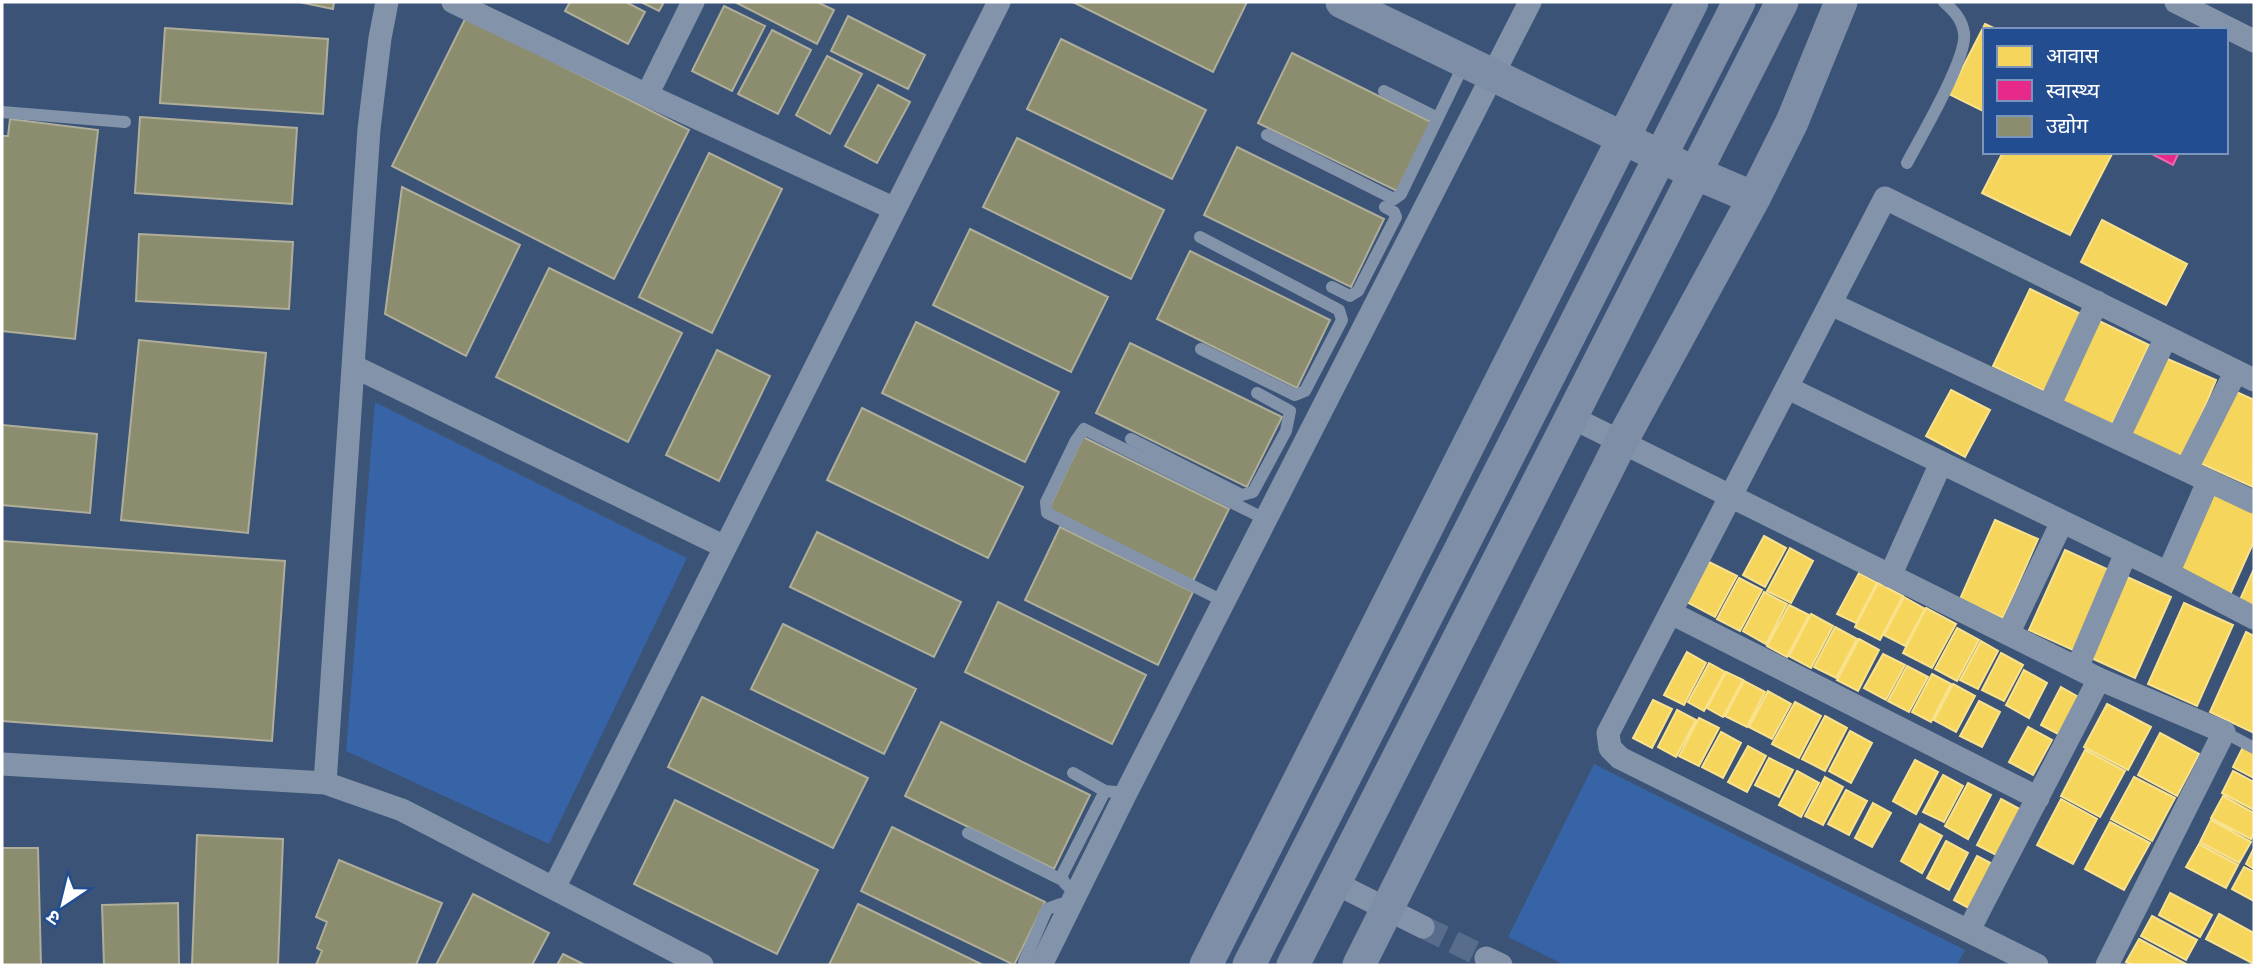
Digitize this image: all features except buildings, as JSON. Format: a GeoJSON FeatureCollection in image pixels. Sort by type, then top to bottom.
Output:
{"type":"FeatureCollection","features":[{"type":"Feature","properties":{"kind":"street"},"geometry":{"type":"LineString","coordinates":[[325,783],[369,129],[387,2]]}},
{"type":"Feature","properties":{"kind":"street"},"geometry":{"type":"LineString","coordinates":[[453,2],[895,209]]}},
{"type":"Feature","properties":{"kind":"street"},"geometry":{"type":"LineString","coordinates":[[648,95],[693,2]]}},
{"type":"Feature","properties":{"kind":"street"},"geometry":{"type":"LineString","coordinates":[[554,888],[999,2]]}},
{"type":"Feature","properties":{"kind":"street"},"geometry":{"type":"LineString","coordinates":[[1342,2],[1695,173],[1754,198]]}},
{"type":"Feature","properties":{"kind":"street"},"geometry":{"type":"LineString","coordinates":[[1041,965],[1116,792],[1225,602],[1271,512],[1296,436],[1326,402],[1363,331],[1368,296],[1479,68],[1530,2]]}},
{"type":"Feature","properties":{"kind":"street"},"geometry":{"type":"LineString","coordinates":[[1206,965],[1692,2]]}},
{"type":"Feature","properties":{"kind":"street"},"geometry":{"type":"LineString","coordinates":[[1249,965],[1739,2]]}},
{"type":"Feature","properties":{"kind":"street"},"geometry":{"type":"LineString","coordinates":[[1293,965],[1782,2]]}},
{"type":"Feature","properties":{"kind":"street"},"geometry":{"type":"LineString","coordinates":[[1359,965],[1621,442],[1754,198],[1792,122],[1841,2]]}},
{"type":"Feature","properties":{"kind":"street"},"geometry":{"type":"LineString","coordinates":[[2176,2],[2254,41]]}},
{"type":"Feature","properties":{"kind":"street"},"geometry":{"type":"LineString","coordinates":[[2037,965],[1620,758],[1610,748],[1608,733],[1885,198],[2245,375],[2186,470]]}},
{"type":"Feature","properties":{"kind":"street"},"geometry":{"type":"LineString","coordinates":[[2049,406],[2097,302]]}},
{"type":"Feature","properties":{"kind":"street"},"geometry":{"type":"LineString","coordinates":[[1830,304],[2254,502]]}},
{"type":"Feature","properties":{"kind":"street"},"geometry":{"type":"LineString","coordinates":[[2118,438],[2166,337]]}},
{"type":"Feature","properties":{"kind":"street"},"geometry":{"type":"LineString","coordinates":[[353,366],[725,547]]}},
{"type":"Feature","properties":{"kind":"street"},"geometry":{"type":"LineString","coordinates":[[1788,388],[2168,573],[2254,618]]}},
{"type":"Feature","properties":{"kind":"street"},"geometry":{"type":"LineString","coordinates":[[1571,417],[2099,679],[2224,732],[2107,965]]}},
{"type":"Feature","properties":{"kind":"street"},"geometry":{"type":"LineString","coordinates":[[1890,576],[1941,463]]}},
{"type":"Feature","properties":{"kind":"street"},"geometry":{"type":"LineString","coordinates":[[2168,573],[2208,482]]}},
{"type":"Feature","properties":{"kind":"street"},"geometry":{"type":"LineString","coordinates":[[2008,634],[2062,522]]}},
{"type":"Feature","properties":{"kind":"street"},"geometry":{"type":"LineString","coordinates":[[2077,668],[2126,553]]}},
{"type":"Feature","properties":{"kind":"street"},"geometry":{"type":"LineString","coordinates":[[1671,613],[2038,798]]}},
{"type":"Feature","properties":{"kind":"street"},"geometry":{"type":"LineString","coordinates":[[1969,930],[2099,679]]}},
{"type":"Feature","properties":{"kind":"street"},"geometry":{"type":"LineString","coordinates":[[2,764],[325,783],[402,810],[702,965]]}},
{"type":"Feature","properties":{"kind":"street"},"geometry":{"type":"LineString","coordinates":[[1335,883],[1423,927]]}},
{"type":"Feature","properties":{"kind":"lane"},"geometry":{"type":"LineString","coordinates":[[1907,163],[1961,58],[1965,35],[1958,15],[1944,2]]}},
{"type":"Feature","properties":{"kind":"lane"},"geometry":{"type":"LineString","coordinates":[[1267,135],[1394,199],[1401,194],[1438,118],[1479,68]]}},
{"type":"Feature","properties":{"kind":"lane"},"geometry":{"type":"LineString","coordinates":[[1384,91],[1438,118]]}},
{"type":"Feature","properties":{"kind":"lane"},"geometry":{"type":"LineString","coordinates":[[2,112],[125,122]]}},
{"type":"Feature","properties":{"kind":"lane"},"geometry":{"type":"LineString","coordinates":[[1385,207],[1406,222]]}},
{"type":"Feature","properties":{"kind":"lane"},"geometry":{"type":"LineString","coordinates":[[1200,237],[1339,310],[1342,320],[1305,391],[1295,396],[1201,349]]}},
{"type":"Feature","properties":{"kind":"lane"},"geometry":{"type":"LineString","coordinates":[[1332,287],[1350,296],[1368,296]]}},
{"type":"Feature","properties":{"kind":"lane"},"geometry":{"type":"LineString","coordinates":[[1342,320],[1363,331]]}},
{"type":"Feature","properties":{"kind":"lane"},"geometry":{"type":"LineString","coordinates":[[1305,391],[1326,402]]}},
{"type":"Feature","properties":{"kind":"lane"},"geometry":{"type":"LineString","coordinates":[[1131,439],[1242,495],[1253,492],[1296,436],[1290,411],[1257,393]]}},
{"type":"Feature","properties":{"kind":"lane"},"geometry":{"type":"LineString","coordinates":[[1225,602],[1047,513],[1046,502],[1075,442],[1084,429],[1271,512]]}},
{"type":"Feature","properties":{"kind":"lane"},"geometry":{"type":"LineString","coordinates":[[1253,492],[1271,512]]}},
{"type":"Feature","properties":{"kind":"lane"},"geometry":{"type":"LineString","coordinates":[[2224,732],[2254,748]]}},
{"type":"Feature","properties":{"kind":"lane"},"geometry":{"type":"LineString","coordinates":[[1073,774],[1116,792]]}},
{"type":"Feature","properties":{"kind":"lane"},"geometry":{"type":"LineString","coordinates":[[968,833],[1070,893],[1061,904],[1048,909],[1025,965]]}},
{"type":"Feature","properties":{"kind":"shaded area"},"geometry":{"type":"Polygon","coordinates":[[[375,402],[687,558],[549,844],[346,751],[375,402]]]}},
{"type":"Feature","properties":{"kind":"shaded area"},"geometry":{"type":"Polygon","coordinates":[[[1594,764],[1965,950],[1957,965],[1565,965],[1508,937],[1594,764]]]}},
{"type":"Feature","properties":{"kind":"tunnel"},"geometry":{"type":"LineString","coordinates":[[1423,927],[1486,958]]}}]}
